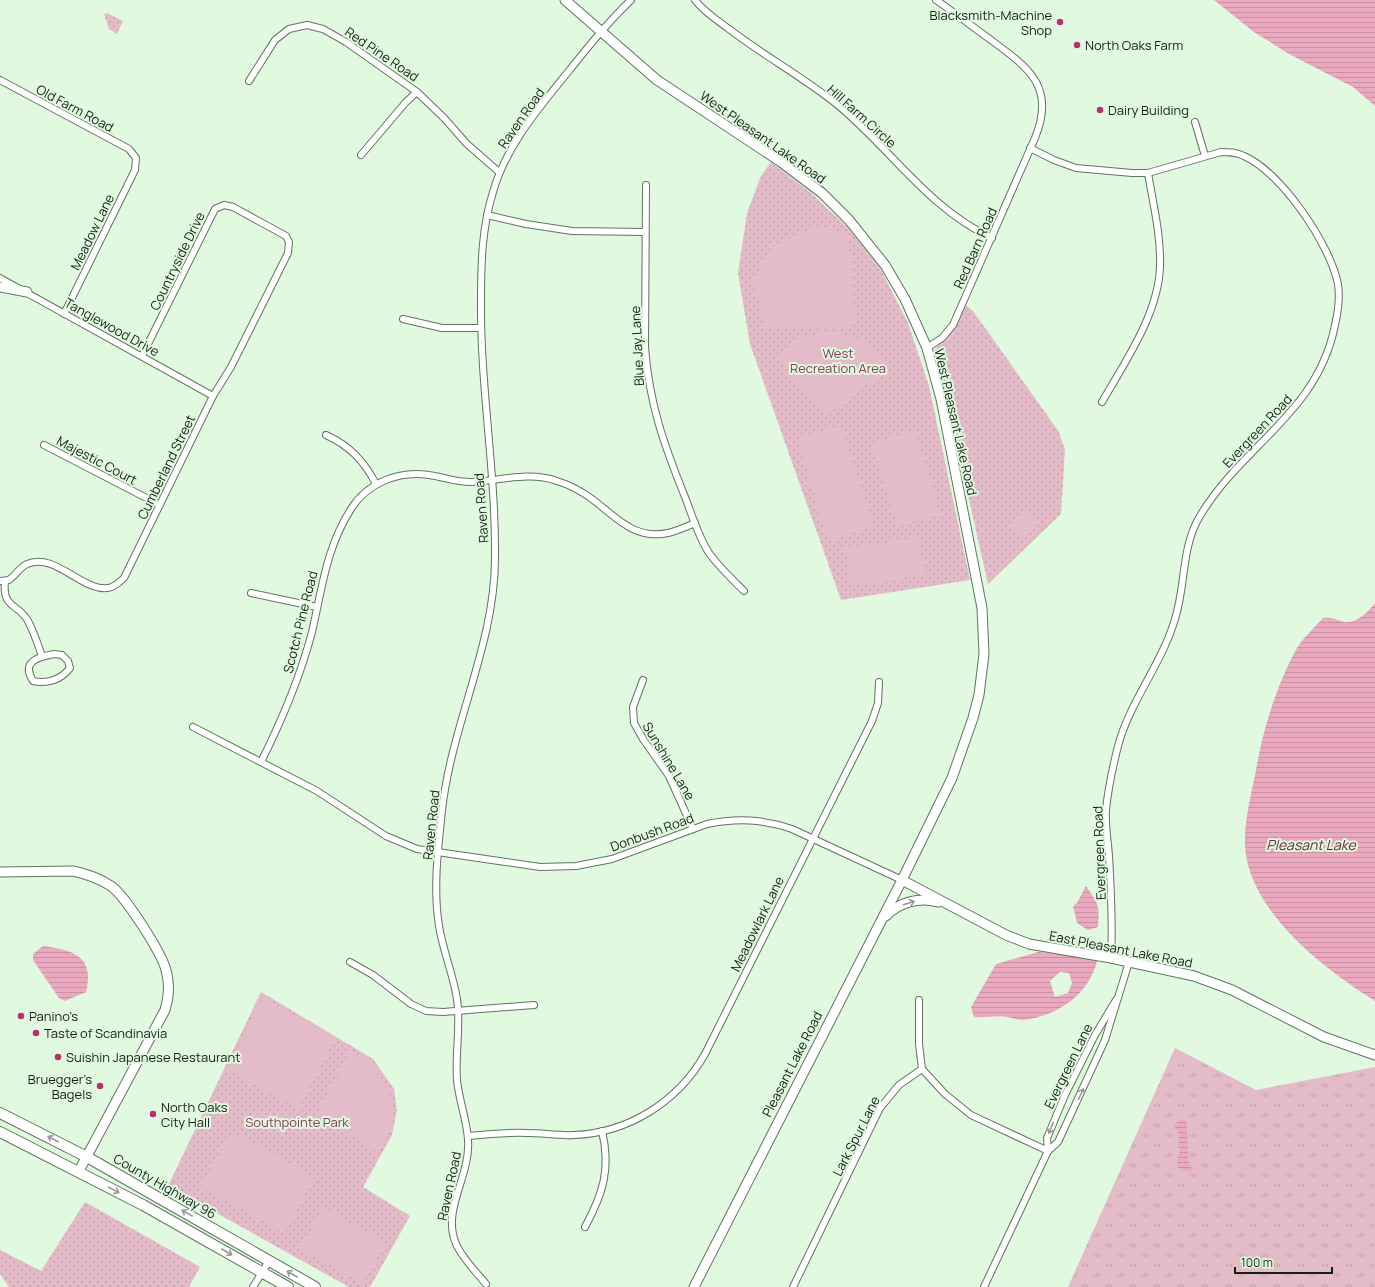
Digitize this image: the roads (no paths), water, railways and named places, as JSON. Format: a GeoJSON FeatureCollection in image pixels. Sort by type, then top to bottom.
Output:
{"type":"FeatureCollection","features":[{"type":"Feature","properties":{"kind":"main road","name":"County Highway 96"},"geometry":{"type":"LineString","coordinates":[[0,1113],[87,1157],[315,1287]]}},
{"type":"Feature","properties":{"kind":"main road","name":"County Highway 96"},"geometry":{"type":"LineString","coordinates":[[0,1132],[143,1205],[288,1287]]}},
{"type":"Feature","properties":{"kind":"street","name":"West Pleasant Lake Road"},"geometry":{"type":"LineString","coordinates":[[565,0],[657,80],[786,166],[836,206],[866,240],[885,265],[905,299],[927,348],[940,399],[979,589],[984,631],[984,654],[979,695],[962,751],[943,797],[914,854]]}},
{"type":"Feature","properties":{"kind":"street"},"geometry":{"type":"LineString","coordinates":[[601,32],[631,0]]}},
{"type":"Feature","properties":{"kind":"street","name":"Hill Farm Circle"},"geometry":{"type":"LineString","coordinates":[[695,0],[707,12],[745,42],[833,102],[944,208],[969,227],[992,238]]}},
{"type":"Feature","properties":{"kind":"street"},"geometry":{"type":"LineString","coordinates":[[936,0],[1016,59],[1031,74],[1040,93],[1043,113],[1030,148]]}},
{"type":"Feature","properties":{"kind":"street","name":"Red Pine Road"},"geometry":{"type":"LineString","coordinates":[[249,81],[274,40],[289,29],[307,25],[323,29],[346,42],[417,92],[444,118],[467,144],[499,172]]}},
{"type":"Feature","properties":{"kind":"street","name":"Raven Road"},"geometry":{"type":"LineString","coordinates":[[486,1284],[459,1250],[452,1233],[452,1214],[468,1160],[468,1136],[457,1079],[458,1011],[437,913],[439,851],[446,787],[487,628],[492,600],[495,557],[480,328],[482,248],[487,215],[499,172],[518,137],[601,32]]}},
{"type":"Feature","properties":{"kind":"street","name":"Old Farm Road"},"geometry":{"type":"LineString","coordinates":[[0,80],[128,149],[136,158]]}},
{"type":"Feature","properties":{"kind":"street"},"geometry":{"type":"LineString","coordinates":[[361,155],[406,102],[417,92]]}},
{"type":"Feature","properties":{"kind":"street"},"geometry":{"type":"LineString","coordinates":[[1195,122],[1205,156]]}},
{"type":"Feature","properties":{"kind":"street","name":"Red Barn Road"},"geometry":{"type":"LineString","coordinates":[[927,348],[942,338],[952,325],[992,238],[1030,148]]}},
{"type":"Feature","properties":{"kind":"street","name":"Evergreen Road"},"geometry":{"type":"LineString","coordinates":[[1030,148],[1059,162],[1076,168],[1121,173],[1148,173],[1205,156],[1229,152],[1245,156],[1271,176],[1291,197],[1317,233],[1336,275],[1338,286],[1337,313],[1331,343],[1325,359],[1310,388],[1290,414],[1218,490],[1199,518],[1191,534],[1175,621],[1156,666],[1128,716],[1118,745],[1106,811],[1112,929],[1111,958]]}},
{"type":"Feature","properties":{"kind":"street","name":"Meadow Lane"},"geometry":{"type":"LineString","coordinates":[[64,314],[135,170],[136,158]]}},
{"type":"Feature","properties":{"kind":"street"},"geometry":{"type":"LineString","coordinates":[[1102,402],[1141,334],[1156,290],[1160,267],[1158,234],[1148,173]]}},
{"type":"Feature","properties":{"kind":"street","name":"Blue Jay Lane"},"geometry":{"type":"LineString","coordinates":[[646,185],[645,347],[649,389],[660,431],[702,540],[716,562],[744,592]]}},
{"type":"Feature","properties":{"kind":"street","name":"Countryside Drive"},"geometry":{"type":"LineString","coordinates":[[142,356],[215,209],[224,205],[233,207],[282,233],[289,242]]}},
{"type":"Feature","properties":{"kind":"street"},"geometry":{"type":"LineString","coordinates":[[487,215],[556,229],[645,232]]}},
{"type":"Feature","properties":{"kind":"street","name":"Cumberland Street"},"geometry":{"type":"LineString","coordinates":[[2,581],[9,580],[18,570],[28,564],[41,562],[52,564],[97,587],[112,587],[124,578],[213,396],[231,367],[289,251],[289,242]]}},
{"type":"Feature","properties":{"kind":"street","name":"Tanglewood Drive"},"geometry":{"type":"LineString","coordinates":[[0,278],[213,396]]}},
{"type":"Feature","properties":{"kind":"street"},"geometry":{"type":"LineString","coordinates":[[0,287],[27,292]]}},
{"type":"Feature","properties":{"kind":"street"},"geometry":{"type":"LineString","coordinates":[[403,319],[442,328],[480,328]]}},
{"type":"Feature","properties":{"kind":"street"},"geometry":{"type":"LineString","coordinates":[[326,435],[346,446],[355,453],[369,470],[376,484]]}},
{"type":"Feature","properties":{"kind":"street","name":"Majestic Court"},"geometry":{"type":"LineString","coordinates":[[44,445],[160,505]]}},
{"type":"Feature","properties":{"kind":"street","name":"Scotch Pine Road"},"geometry":{"type":"LineString","coordinates":[[261,762],[296,684],[317,607],[328,558],[346,519],[358,500],[376,484],[397,476],[408,474],[429,475],[463,482],[491,480]]}},
{"type":"Feature","properties":{"kind":"street"},"geometry":{"type":"LineString","coordinates":[[491,480],[529,476],[555,480],[581,491],[623,525],[640,533],[668,533],[695,523]]}},
{"type":"Feature","properties":{"kind":"street"},"geometry":{"type":"LineString","coordinates":[[2,581],[4,594],[11,604],[28,620],[42,656]]}},
{"type":"Feature","properties":{"kind":"street"},"geometry":{"type":"LineString","coordinates":[[250,593],[317,607]]}},
{"type":"Feature","properties":{"kind":"street"},"geometry":{"type":"LineString","coordinates":[[54,654],[62,655],[68,661],[70,668],[64,676],[56,680],[41,683],[33,681],[28,673],[28,667],[42,656],[54,654]]}},
{"type":"Feature","properties":{"kind":"street","name":"Sunshine Lane"},"geometry":{"type":"LineString","coordinates":[[643,680],[633,707],[634,723],[643,740],[668,776],[693,829]]}},
{"type":"Feature","properties":{"kind":"street","name":"Meadowlark Lane"},"geometry":{"type":"LineString","coordinates":[[468,1136],[510,1132],[573,1135],[602,1131],[627,1123],[656,1108],[680,1088],[694,1071],[705,1054],[872,721],[878,703],[879,682]]}},
{"type":"Feature","properties":{"kind":"street"},"geometry":{"type":"LineString","coordinates":[[193,727],[317,791],[396,842],[418,849],[439,851]]}},
{"type":"Feature","properties":{"kind":"street","name":"Donbush Road"},"geometry":{"type":"LineString","coordinates":[[439,851],[532,866],[576,866],[612,859],[693,829],[721,821],[750,820],[779,824],[865,863]]}},
{"type":"Feature","properties":{"kind":"street","name":"Pleasant Lake Road"},"geometry":{"type":"LineString","coordinates":[[694,1287],[914,854]]}},
{"type":"Feature","properties":{"kind":"street","name":"East Pleasant Lake Road"},"geometry":{"type":"LineString","coordinates":[[865,863],[902,880],[1006,935],[1029,944],[1111,958],[1174,971],[1213,982],[1324,1037],[1375,1056]]}},
{"type":"Feature","properties":{"kind":"street"},"geometry":{"type":"LineString","coordinates":[[0,872],[74,871],[103,881],[119,893],[126,902],[158,952],[166,970],[169,989],[166,1010],[79,1172]]}},
{"type":"Feature","properties":{"kind":"street"},"geometry":{"type":"LineString","coordinates":[[878,924],[891,910],[910,902],[930,900],[948,904]]}},
{"type":"Feature","properties":{"kind":"street"},"geometry":{"type":"LineString","coordinates":[[350,962],[373,975],[418,1008],[435,1012],[534,1005]]}},
{"type":"Feature","properties":{"kind":"street","name":"Evergreen Lane"},"geometry":{"type":"LineString","coordinates":[[984,1287],[1048,1151],[1058,1142],[1094,1065],[1110,1025],[1129,962]]}},
{"type":"Feature","properties":{"kind":"street","name":"Evergreen Lane"},"geometry":{"type":"LineString","coordinates":[[1048,1151],[1047,1138],[1065,1095],[1095,1035],[1120,994]]}},
{"type":"Feature","properties":{"kind":"street"},"geometry":{"type":"LineString","coordinates":[[919,1000],[919,1044],[922,1069],[944,1093],[971,1115],[1048,1151]]}},
{"type":"Feature","properties":{"kind":"street","name":"Lark Spur Lane"},"geometry":{"type":"LineString","coordinates":[[793,1287],[880,1108],[899,1085],[922,1069]]}},
{"type":"Feature","properties":{"kind":"street"},"geometry":{"type":"LineString","coordinates":[[585,1227],[599,1200],[605,1176],[606,1150],[602,1131]]}},
{"type":"Feature","properties":{"kind":"street"},"geometry":{"type":"LineString","coordinates":[[253,1287],[269,1261]]}},
{"type":"Feature","properties":{"kind":"water"},"geometry":{"type":"Polygon","coordinates":[[[1214,0],[1375,0],[1375,106],[1353,87],[1289,54],[1254,32],[1214,0]]]}},
{"type":"Feature","properties":{"kind":"water","name":"Pleasant Lake"},"geometry":{"type":"Polygon","coordinates":[[[1375,603],[1375,1001],[1334,973],[1292,936],[1274,916],[1260,894],[1250,870],[1245,846],[1245,835],[1247,813],[1265,731],[1273,702],[1290,660],[1306,636],[1323,618],[1332,618],[1344,622],[1353,621],[1369,610],[1375,603]]]}},
{"type":"Feature","properties":{"kind":"water"},"geometry":{"type":"Polygon","coordinates":[[[1086,886],[1096,901],[1099,914],[1098,927],[1088,930],[1077,923],[1073,906],[1077,903],[1086,886]]]}},
{"type":"Feature","properties":{"kind":"water"},"geometry":{"type":"Polygon","coordinates":[[[43,946],[64,950],[79,957],[87,970],[88,980],[86,992],[65,1001],[59,998],[33,960],[33,954],[43,946]]]}},
{"type":"Feature","properties":{"kind":"water"},"geometry":{"type":"Polygon","coordinates":[[[1038,952],[1080,956],[1097,961],[1087,984],[1079,994],[1059,1009],[1035,1018],[1022,1020],[1003,1016],[974,1017],[971,1007],[996,964],[1038,952]],[[1060,972],[1050,981],[1055,997],[1068,993],[1072,983],[1069,973],[1060,972]]]}},
{"type":"Feature","properties":{"kind":"water"},"geometry":{"type":"Polygon","coordinates":[[[1180,1119],[1183,1119],[1187,1123],[1188,1160],[1193,1170],[1189,1172],[1178,1168],[1177,1160],[1180,1152],[1178,1133],[1175,1124],[1180,1119]]]}},
{"type":"Feature","properties":{"kind":"place","name":"Blacksmith-Machine Shop"},"geometry":{"type":"Point","coordinates":[1060,22]}},
{"type":"Feature","properties":{"kind":"place","name":"North Oaks Farm"},"geometry":{"type":"Point","coordinates":[1077,45]}},
{"type":"Feature","properties":{"kind":"place","name":"Dairy Building"},"geometry":{"type":"Point","coordinates":[1100,110]}},
{"type":"Feature","properties":{"kind":"place","name":"Panino's"},"geometry":{"type":"Point","coordinates":[21,1016]}},
{"type":"Feature","properties":{"kind":"place","name":"Taste of Scandinavia"},"geometry":{"type":"Point","coordinates":[36,1033]}},
{"type":"Feature","properties":{"kind":"place","name":"Suishin Japanese Restaurant"},"geometry":{"type":"Point","coordinates":[58,1057]}},
{"type":"Feature","properties":{"kind":"place","name":"Bruegger's Bagels"},"geometry":{"type":"Point","coordinates":[100,1086]}},
{"type":"Feature","properties":{"kind":"place","name":"North Oaks City Hall"},"geometry":{"type":"Point","coordinates":[153,1114]}},
{"type":"Feature","properties":{"kind":"park label","name":"West Recreation Area"},"geometry":{"type":"Point","coordinates":[838,360]}},
{"type":"Feature","properties":{"kind":"park label","name":"Southpointe Park"},"geometry":{"type":"Point","coordinates":[297,1122]}}]}
